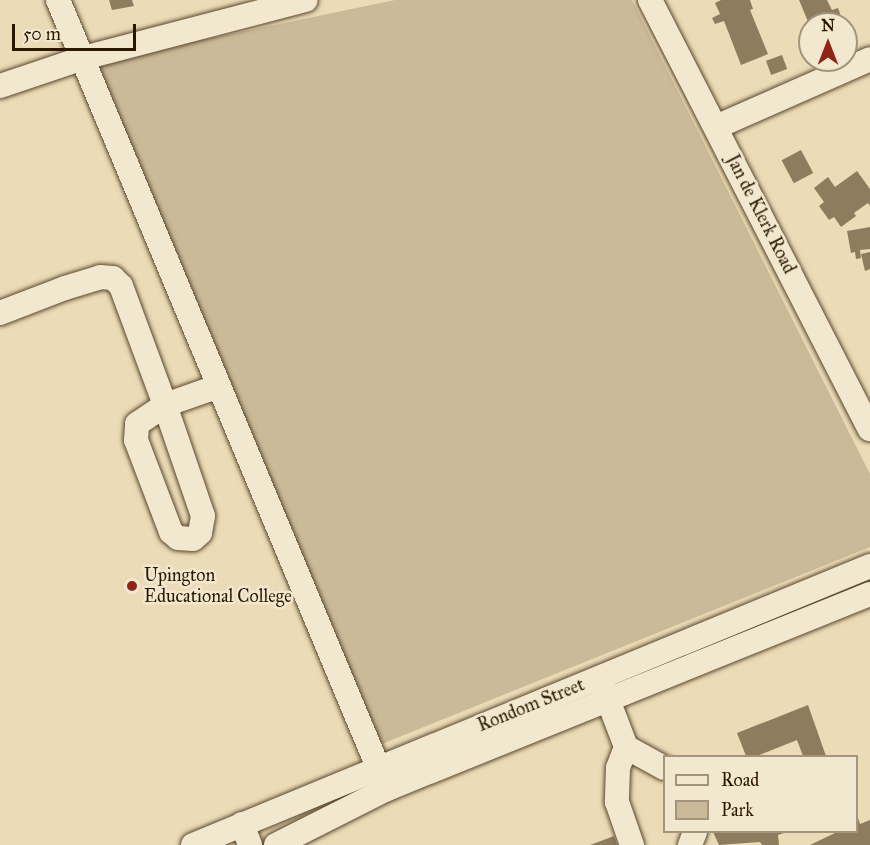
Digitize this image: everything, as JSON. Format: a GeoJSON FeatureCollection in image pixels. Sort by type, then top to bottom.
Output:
{"type":"FeatureCollection","features":[{"type":"Feature","properties":{"kind":"street"},"geometry":{"type":"LineString","coordinates":[[58,0],[382,778]]}},
{"type":"Feature","properties":{"kind":"street"},"geometry":{"type":"LineString","coordinates":[[0,86],[83,58],[306,0]]}},
{"type":"Feature","properties":{"kind":"street","name":"Jan de Klerk Road"},"geometry":{"type":"LineString","coordinates":[[650,0],[870,429]]}},
{"type":"Feature","properties":{"kind":"street"},"geometry":{"type":"LineString","coordinates":[[716,127],[870,59]]}},
{"type":"Feature","properties":{"kind":"street"},"geometry":{"type":"LineString","coordinates":[[0,313],[100,277],[113,279],[121,286],[165,405],[203,516],[201,533],[193,539],[178,538],[171,532],[136,440],[135,430],[141,419],[165,405],[219,386]]}},
{"type":"Feature","properties":{"kind":"street","name":"Rondom Street"},"geometry":{"type":"LineString","coordinates":[[193,845],[246,835],[382,778],[599,676],[870,566]]}},
{"type":"Feature","properties":{"kind":"street","name":"Rondom Street"},"geometry":{"type":"LineString","coordinates":[[276,845],[382,778],[608,699],[870,594]]}},
{"type":"Feature","properties":{"kind":"street"},"geometry":{"type":"LineString","coordinates":[[599,676],[626,747],[663,767]]}},
{"type":"Feature","properties":{"kind":"street"},"geometry":{"type":"LineString","coordinates":[[626,747],[618,768],[616,802],[632,845]]}},
{"type":"Feature","properties":{"kind":"green space"},"geometry":{"type":"Polygon","coordinates":[[[395,0],[632,0],[870,474],[870,547],[377,746],[97,62],[395,0]]]}},
{"type":"Feature","properties":{"kind":"building"},"geometry":{"type":"Polygon","coordinates":[[[109,0],[132,0],[134,6],[112,10],[109,0]]]}},
{"type":"Feature","properties":{"kind":"building"},"geometry":{"type":"Polygon","coordinates":[[[721,0],[750,0],[753,9],[750,10],[768,54],[741,65],[724,21],[715,24],[712,18],[720,14],[715,3],[721,0]]]}},
{"type":"Feature","properties":{"kind":"building"},"geometry":{"type":"Polygon","coordinates":[[[799,0],[827,0],[832,10],[838,8],[839,12],[804,12],[799,0]]]}},
{"type":"Feature","properties":{"kind":"building"},"geometry":{"type":"Polygon","coordinates":[[[782,55],[787,69],[771,75],[766,61],[782,55]]]}},
{"type":"Feature","properties":{"kind":"building"},"geometry":{"type":"Polygon","coordinates":[[[801,150],[813,173],[794,183],[782,160],[801,150]]]}},
{"type":"Feature","properties":{"kind":"building"},"geometry":{"type":"Polygon","coordinates":[[[857,171],[870,189],[870,206],[868,203],[854,213],[856,216],[841,227],[834,217],[829,220],[819,206],[824,202],[814,188],[828,177],[835,187],[857,171]]]}},
{"type":"Feature","properties":{"kind":"building"},"geometry":{"type":"Polygon","coordinates":[[[870,227],[870,249],[860,250],[861,258],[856,259],[855,252],[851,253],[847,231],[870,227]]]}},
{"type":"Feature","properties":{"kind":"building"},"geometry":{"type":"Polygon","coordinates":[[[870,252],[870,269],[865,271],[861,254],[870,252]]]}},
{"type":"Feature","properties":{"kind":"building"},"geometry":{"type":"Polygon","coordinates":[[[808,705],[826,755],[803,755],[797,740],[760,755],[746,755],[737,733],[808,705]]]}},
{"type":"Feature","properties":{"kind":"building"},"geometry":{"type":"Polygon","coordinates":[[[858,818],[860,824],[870,820],[870,845],[810,845],[835,833],[858,833],[858,818]]]}},
{"type":"Feature","properties":{"kind":"building"},"geometry":{"type":"Polygon","coordinates":[[[713,833],[784,833],[778,835],[779,845],[762,845],[760,842],[719,845],[713,833]]]}},
{"type":"Feature","properties":{"kind":"building"},"geometry":{"type":"Polygon","coordinates":[[[614,836],[617,845],[590,845],[614,836]]]}},
{"type":"Feature","properties":{"kind":"place","name":"Upington Educational College"},"geometry":{"type":"Point","coordinates":[132,586]}}]}
